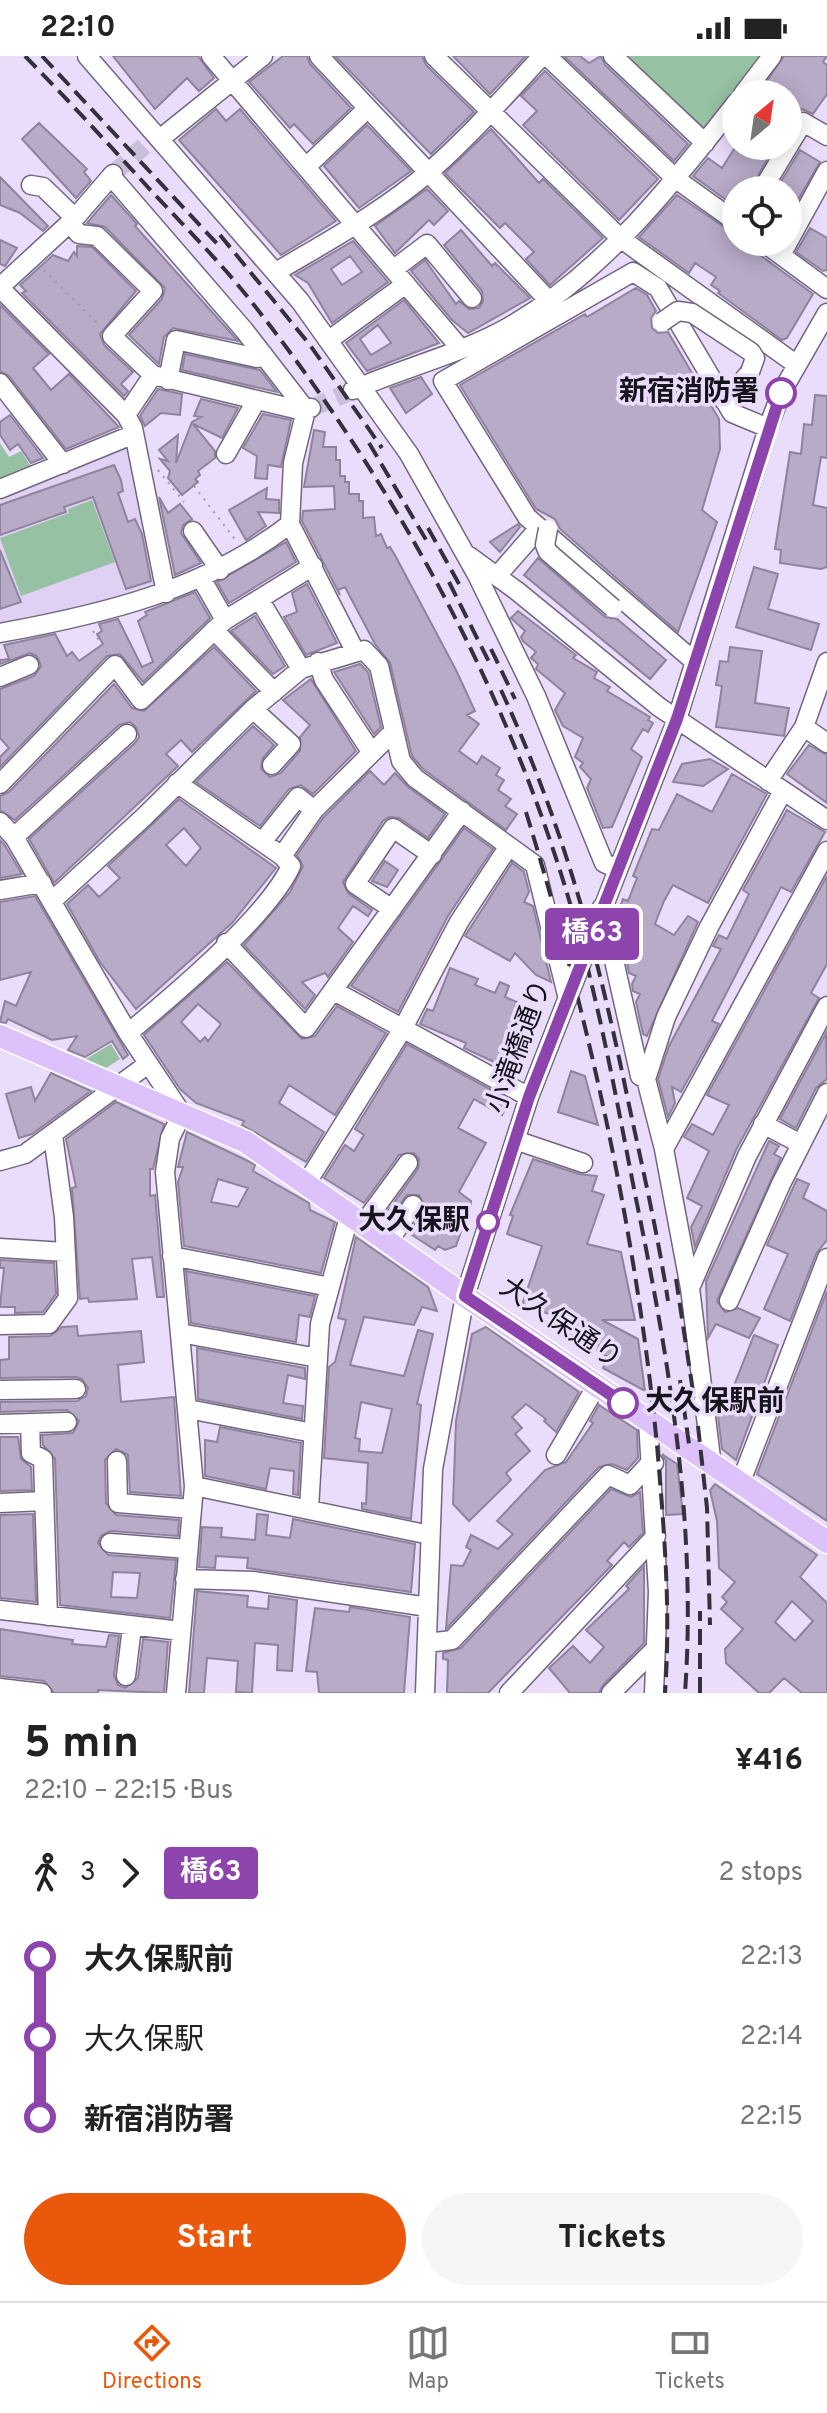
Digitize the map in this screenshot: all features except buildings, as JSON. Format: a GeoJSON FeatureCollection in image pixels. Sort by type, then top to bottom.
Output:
{"type":"FeatureCollection","features":[{"type":"Feature","properties":{"kind":"main road","name":"大久保通り"},"geometry":{"type":"LineString","coordinates":[[0,1036],[246,1142],[712,1466],[827,1540]]}},
{"type":"Feature","properties":{"kind":"street"},"geometry":{"type":"LineString","coordinates":[[87,56],[154,140],[276,272],[329,340],[357,388],[409,454],[466,554],[536,696],[604,863],[618,869]]}},
{"type":"Feature","properties":{"kind":"street"},"geometry":{"type":"LineString","coordinates":[[211,56],[461,349]]}},
{"type":"Feature","properties":{"kind":"street"},"geometry":{"type":"LineString","coordinates":[[154,140],[263,56]]}},
{"type":"Feature","properties":{"kind":"street"},"geometry":{"type":"LineString","coordinates":[[319,56],[549,301]]}},
{"type":"Feature","properties":{"kind":"street"},"geometry":{"type":"LineString","coordinates":[[434,56],[620,238],[797,365]]}},
{"type":"Feature","properties":{"kind":"street"},"geometry":{"type":"LineString","coordinates":[[276,272],[355,224],[429,172],[491,113],[544,56],[676,179],[722,212]]}},
{"type":"Feature","properties":{"kind":"street"},"geometry":{"type":"LineString","coordinates":[[613,56],[705,143]]}},
{"type":"Feature","properties":{"kind":"street"},"geometry":{"type":"LineString","coordinates":[[754,80],[772,56]]}},
{"type":"Feature","properties":{"kind":"street"},"geometry":{"type":"LineString","coordinates":[[306,167],[368,108]]}},
{"type":"Feature","properties":{"kind":"street"},"geometry":{"type":"LineString","coordinates":[[357,388],[461,349],[510,326],[549,301],[620,238],[676,179],[722,121]]}},
{"type":"Feature","properties":{"kind":"street"},"geometry":{"type":"LineString","coordinates":[[770,176],[803,122],[825,129]]}},
{"type":"Feature","properties":{"kind":"street"},"geometry":{"type":"LineString","coordinates":[[802,217],[827,171]]}},
{"type":"Feature","properties":{"kind":"street"},"geometry":{"type":"LineString","coordinates":[[166,593],[133,428],[126,415],[0,287],[72,220],[112,175],[309,409]]}},
{"type":"Feature","properties":{"kind":"street"},"geometry":{"type":"LineString","coordinates":[[31,185],[43,187],[72,220],[79,234],[97,236],[153,291],[112,336],[161,377],[256,401],[309,409]]}},
{"type":"Feature","properties":{"kind":"street"},"geometry":{"type":"LineString","coordinates":[[394,269],[427,244],[472,298]]}},
{"type":"Feature","properties":{"kind":"street"},"geometry":{"type":"LineString","coordinates":[[782,256],[827,289]]}},
{"type":"Feature","properties":{"kind":"street"},"geometry":{"type":"LineString","coordinates":[[695,662],[544,528],[527,517],[443,381],[633,272],[658,288],[732,413],[768,428]]}},
{"type":"Feature","properties":{"kind":"street"},"geometry":{"type":"LineString","coordinates":[[329,340],[406,284]]}},
{"type":"Feature","properties":{"kind":"street"},"geometry":{"type":"LineString","coordinates":[[662,322],[678,311],[692,313],[751,352],[755,358],[750,372],[725,402]]}},
{"type":"Feature","properties":{"kind":"street","name":"小滝橋通り"},"geometry":{"type":"LineString","coordinates":[[425,1693],[437,1436],[465,1296],[529,1097],[677,719],[768,428],[797,365],[824,323]]}},
{"type":"Feature","properties":{"kind":"street"},"geometry":{"type":"LineString","coordinates":[[126,415],[161,377],[176,340],[257,358],[263,354]]}},
{"type":"Feature","properties":{"kind":"street"},"geometry":{"type":"LineString","coordinates":[[0,383],[63,464]]}},
{"type":"Feature","properties":{"kind":"street"},"geometry":{"type":"LineString","coordinates":[[226,454],[256,401]]}},
{"type":"Feature","properties":{"kind":"street"},"geometry":{"type":"LineString","coordinates":[[309,409],[293,463],[290,524],[355,651]]}},
{"type":"Feature","properties":{"kind":"street"},"geometry":{"type":"LineString","coordinates":[[0,489],[132,435]]}},
{"type":"Feature","properties":{"kind":"street"},"geometry":{"type":"LineString","coordinates":[[0,633],[84,616],[166,593],[248,556],[290,524]]}},
{"type":"Feature","properties":{"kind":"street"},"geometry":{"type":"LineString","coordinates":[[497,576],[544,528]]}},
{"type":"Feature","properties":{"kind":"street"},"geometry":{"type":"LineString","coordinates":[[544,528],[548,552],[633,622],[643,617]]}},
{"type":"Feature","properties":{"kind":"street"},"geometry":{"type":"LineString","coordinates":[[193,531],[220,570]]}},
{"type":"Feature","properties":{"kind":"street"},"geometry":{"type":"LineString","coordinates":[[466,554],[677,719],[827,820]]}},
{"type":"Feature","properties":{"kind":"street"},"geometry":{"type":"LineString","coordinates":[[0,784],[115,665],[141,700],[219,625],[313,566]]}},
{"type":"Feature","properties":{"kind":"street"},"geometry":{"type":"LineString","coordinates":[[201,578],[219,625],[274,692]]}},
{"type":"Feature","properties":{"kind":"street"},"geometry":{"type":"LineString","coordinates":[[259,599],[324,680],[372,753]]}},
{"type":"Feature","properties":{"kind":"street"},"geometry":{"type":"LineString","coordinates":[[52,901],[253,709],[310,666],[355,651],[372,655],[379,666],[401,761],[415,778],[535,865],[568,999]]}},
{"type":"Feature","properties":{"kind":"street"},"geometry":{"type":"LineString","coordinates":[[712,1466],[690,1288],[664,1149],[646,1079],[678,991],[804,727],[827,662]]}},
{"type":"Feature","properties":{"kind":"street"},"geometry":{"type":"LineString","coordinates":[[0,677],[29,665]]}},
{"type":"Feature","properties":{"kind":"street"},"geometry":{"type":"LineString","coordinates":[[253,709],[291,744],[272,765]]}},
{"type":"Feature","properties":{"kind":"street"},"geometry":{"type":"LineString","coordinates":[[804,727],[827,743]]}},
{"type":"Feature","properties":{"kind":"street"},"geometry":{"type":"LineString","coordinates":[[282,856],[314,810],[394,731]]}},
{"type":"Feature","properties":{"kind":"street"},"geometry":{"type":"LineString","coordinates":[[14,837],[127,734]]}},
{"type":"Feature","properties":{"kind":"street"},"geometry":{"type":"LineString","coordinates":[[128,1033],[226,943],[275,892],[291,866],[282,856],[177,783]]}},
{"type":"Feature","properties":{"kind":"street"},"geometry":{"type":"LineString","coordinates":[[262,842],[298,797],[314,810]]}},
{"type":"Feature","properties":{"kind":"street"},"geometry":{"type":"LineString","coordinates":[[226,943],[306,1028],[462,811]]}},
{"type":"Feature","properties":{"kind":"street"},"geometry":{"type":"LineString","coordinates":[[0,822],[14,837],[128,1033],[182,1114],[170,1138],[165,1172],[194,1486],[176,1693]]}},
{"type":"Feature","properties":{"kind":"street"},"geometry":{"type":"LineString","coordinates":[[392,909],[355,884],[393,828],[432,855]]}},
{"type":"Feature","properties":{"kind":"street"},"geometry":{"type":"LineString","coordinates":[[306,1184],[402,1030],[459,922],[509,846]]}},
{"type":"Feature","properties":{"kind":"street"},"geometry":{"type":"LineString","coordinates":[[664,1149],[827,851]]}},
{"type":"Feature","properties":{"kind":"street"},"geometry":{"type":"LineString","coordinates":[[0,890],[42,883]]}},
{"type":"Feature","properties":{"kind":"street"},"geometry":{"type":"LineString","coordinates":[[602,907],[640,1076],[646,1079]]}},
{"type":"Feature","properties":{"kind":"street"},"geometry":{"type":"LineString","coordinates":[[334,991],[529,1097]]}},
{"type":"Feature","properties":{"kind":"street"},"geometry":{"type":"LineString","coordinates":[[690,1288],[763,1124],[827,1006]]}},
{"type":"Feature","properties":{"kind":"street"},"geometry":{"type":"LineString","coordinates":[[0,1161],[25,1154],[120,1088],[148,1064]]}},
{"type":"Feature","properties":{"kind":"street"},"geometry":{"type":"LineString","coordinates":[[729,1301],[827,1093]]}},
{"type":"Feature","properties":{"kind":"street"},"geometry":{"type":"LineString","coordinates":[[763,1124],[801,1144]]}},
{"type":"Feature","properties":{"kind":"street"},"geometry":{"type":"LineString","coordinates":[[0,1325],[49,1324],[68,1298],[53,1135]]}},
{"type":"Feature","properties":{"kind":"street"},"geometry":{"type":"LineString","coordinates":[[515,1140],[583,1163]]}},
{"type":"Feature","properties":{"kind":"street"},"geometry":{"type":"LineString","coordinates":[[309,1509],[320,1324],[330,1287],[357,1218],[408,1163]]}},
{"type":"Feature","properties":{"kind":"street"},"geometry":{"type":"LineString","coordinates":[[389,1241],[413,1205]]}},
{"type":"Feature","properties":{"kind":"street"},"geometry":{"type":"LineString","coordinates":[[0,1248],[65,1252]]}},
{"type":"Feature","properties":{"kind":"street"},"geometry":{"type":"LineString","coordinates":[[172,1256],[330,1287]]}},
{"type":"Feature","properties":{"kind":"street"},"geometry":{"type":"LineString","coordinates":[[740,1484],[827,1258]]}},
{"type":"Feature","properties":{"kind":"street"},"geometry":{"type":"LineString","coordinates":[[180,1333],[318,1358]]}},
{"type":"Feature","properties":{"kind":"street"},"geometry":{"type":"LineString","coordinates":[[556,1455],[597,1385]]}},
{"type":"Feature","properties":{"kind":"street"},"geometry":{"type":"LineString","coordinates":[[0,1390],[76,1389]]}},
{"type":"Feature","properties":{"kind":"street"},"geometry":{"type":"LineString","coordinates":[[188,1409],[313,1433]]}},
{"type":"Feature","properties":{"kind":"street"},"geometry":{"type":"LineString","coordinates":[[648,1420],[656,1536],[654,1693]]}},
{"type":"Feature","properties":{"kind":"street"},"geometry":{"type":"LineString","coordinates":[[0,1424],[67,1422]]}},
{"type":"Feature","properties":{"kind":"street"},"geometry":{"type":"LineString","coordinates":[[30,1423],[31,1453],[43,1459],[48,1616]]}},
{"type":"Feature","properties":{"kind":"street"},"geometry":{"type":"LineString","coordinates":[[117,1461],[118,1503],[192,1509]]}},
{"type":"Feature","properties":{"kind":"street"},"geometry":{"type":"LineString","coordinates":[[427,1643],[452,1640],[608,1475],[630,1485],[653,1462]]}},
{"type":"Feature","properties":{"kind":"street"},"geometry":{"type":"LineString","coordinates":[[194,1486],[430,1535]]}},
{"type":"Feature","properties":{"kind":"street"},"geometry":{"type":"LineString","coordinates":[[0,1503],[44,1501]]}},
{"type":"Feature","properties":{"kind":"street"},"geometry":{"type":"LineString","coordinates":[[509,1693],[656,1536]]}},
{"type":"Feature","properties":{"kind":"street"},"geometry":{"type":"LineString","coordinates":[[110,1543],[188,1549]]}},
{"type":"Feature","properties":{"kind":"street"},"geometry":{"type":"LineString","coordinates":[[185,1579],[253,1581],[428,1607]]}},
{"type":"Feature","properties":{"kind":"street"},"geometry":{"type":"LineString","coordinates":[[0,1610],[181,1631]]}},
{"type":"Feature","properties":{"kind":"street"},"geometry":{"type":"LineString","coordinates":[[126,1676],[132,1627]]}},
{"type":"Feature","properties":{"kind":"street"},"geometry":{"type":"LineString","coordinates":[[611,1693],[656,1648]]}},
{"type":"Feature","properties":{"kind":"street"},"geometry":{"type":"LineString","coordinates":[[0,1688],[42,1693]]}},
{"type":"Feature","properties":{"kind":"path"},"geometry":{"type":"LineString","coordinates":[[32,257],[74,303],[112,336]]}},
{"type":"Feature","properties":{"kind":"path"},"geometry":{"type":"LineString","coordinates":[[139,468],[155,466],[184,502]]}},
{"type":"Feature","properties":{"kind":"path"},"geometry":{"type":"LineString","coordinates":[[194,486],[248,556]]}},
{"type":"Feature","properties":{"kind":"path"},"geometry":{"type":"LineString","coordinates":[[84,616],[115,665]]}},
{"type":"Feature","properties":{"kind":"shaded area"},"geometry":{"type":"Polygon","coordinates":[[[127,448],[161,588],[0,628],[0,495],[127,448]]]}},
{"type":"Feature","properties":{"kind":"green space"},"geometry":{"type":"Polygon","coordinates":[[[626,56],[763,56],[744,80],[722,80],[722,107],[704,130],[626,56]]]}},
{"type":"Feature","properties":{"kind":"green space"},"geometry":{"type":"Polygon","coordinates":[[[0,443],[9,457],[21,451],[34,471],[0,485],[0,443]]]}},
{"type":"Feature","properties":{"kind":"green space"},"geometry":{"type":"Polygon","coordinates":[[[92,500],[115,562],[21,596],[0,538],[69,513],[68,509],[92,500]]]}},
{"type":"Feature","properties":{"kind":"green space"},"geometry":{"type":"Polygon","coordinates":[[[111,1044],[120,1059],[106,1068],[86,1059],[111,1044]]]}},
{"type":"Feature","properties":{"kind":"tunnel"},"geometry":{"type":"LineString","coordinates":[[113,174],[144,146]]}},
{"type":"Feature","properties":{"kind":"tunnel"},"geometry":{"type":"LineString","coordinates":[[311,408],[352,391]]}},
{"type":"Feature","properties":{"kind":"railway"},"geometry":{"type":"LineString","coordinates":[[25,56],[219,263],[306,374],[355,446],[444,596],[483,674],[517,753],[548,834],[583,951],[608,1055],[659,1318],[683,1504],[688,1630],[685,1693]]}},
{"type":"Feature","properties":{"kind":"railway"},"geometry":{"type":"LineString","coordinates":[[42,56],[222,249]]}},
{"type":"Feature","properties":{"kind":"railway"},"geometry":{"type":"LineString","coordinates":[[220,235],[310,345],[382,448]]}},
{"type":"Feature","properties":{"kind":"railway"},"geometry":{"type":"LineString","coordinates":[[369,443],[428,543]]}},
{"type":"Feature","properties":{"kind":"railway"},"geometry":{"type":"LineString","coordinates":[[428,528],[463,591]]}},
{"type":"Feature","properties":{"kind":"railway"},"geometry":{"type":"LineString","coordinates":[[449,582],[490,664]]}},
{"type":"Feature","properties":{"kind":"railway"},"geometry":{"type":"LineString","coordinates":[[491,649],[515,699]]}},
{"type":"Feature","properties":{"kind":"railway"},"geometry":{"type":"LineString","coordinates":[[501,690],[544,793],[592,945],[645,1178],[668,1301]]}},
{"type":"Feature","properties":{"kind":"railway"},"geometry":{"type":"LineString","coordinates":[[526,812],[590,1046],[637,1285],[662,1507],[667,1600],[665,1693]]}},
{"type":"Feature","properties":{"kind":"railway"},"geometry":{"type":"LineString","coordinates":[[676,1279],[694,1398]]}},
{"type":"Feature","properties":{"kind":"railway"},"geometry":{"type":"LineString","coordinates":[[680,1380],[689,1444]]}},
{"type":"Feature","properties":{"kind":"railway"},"geometry":{"type":"LineString","coordinates":[[698,1426],[707,1508],[710,1625]]}},
{"type":"Feature","properties":{"kind":"railway"},"geometry":{"type":"LineString","coordinates":[[700,1611],[700,1693]]}},
{"type":"Feature","properties":{"kind":"bus line","name":"橋63"},"geometry":{"type":"LineString","coordinates":[[623,1403],[465,1296],[529,1097],[677,719],[781,393]]}},
{"type":"Feature","properties":{"kind":"place","name":"新宿消防署"},"geometry":{"type":"Point","coordinates":[781,393]}},
{"type":"Feature","properties":{"kind":"place","name":"大久保駅"},"geometry":{"type":"Point","coordinates":[488,1222]}},
{"type":"Feature","properties":{"kind":"place","name":"大久保駅前"},"geometry":{"type":"Point","coordinates":[623,1403]}}]}
